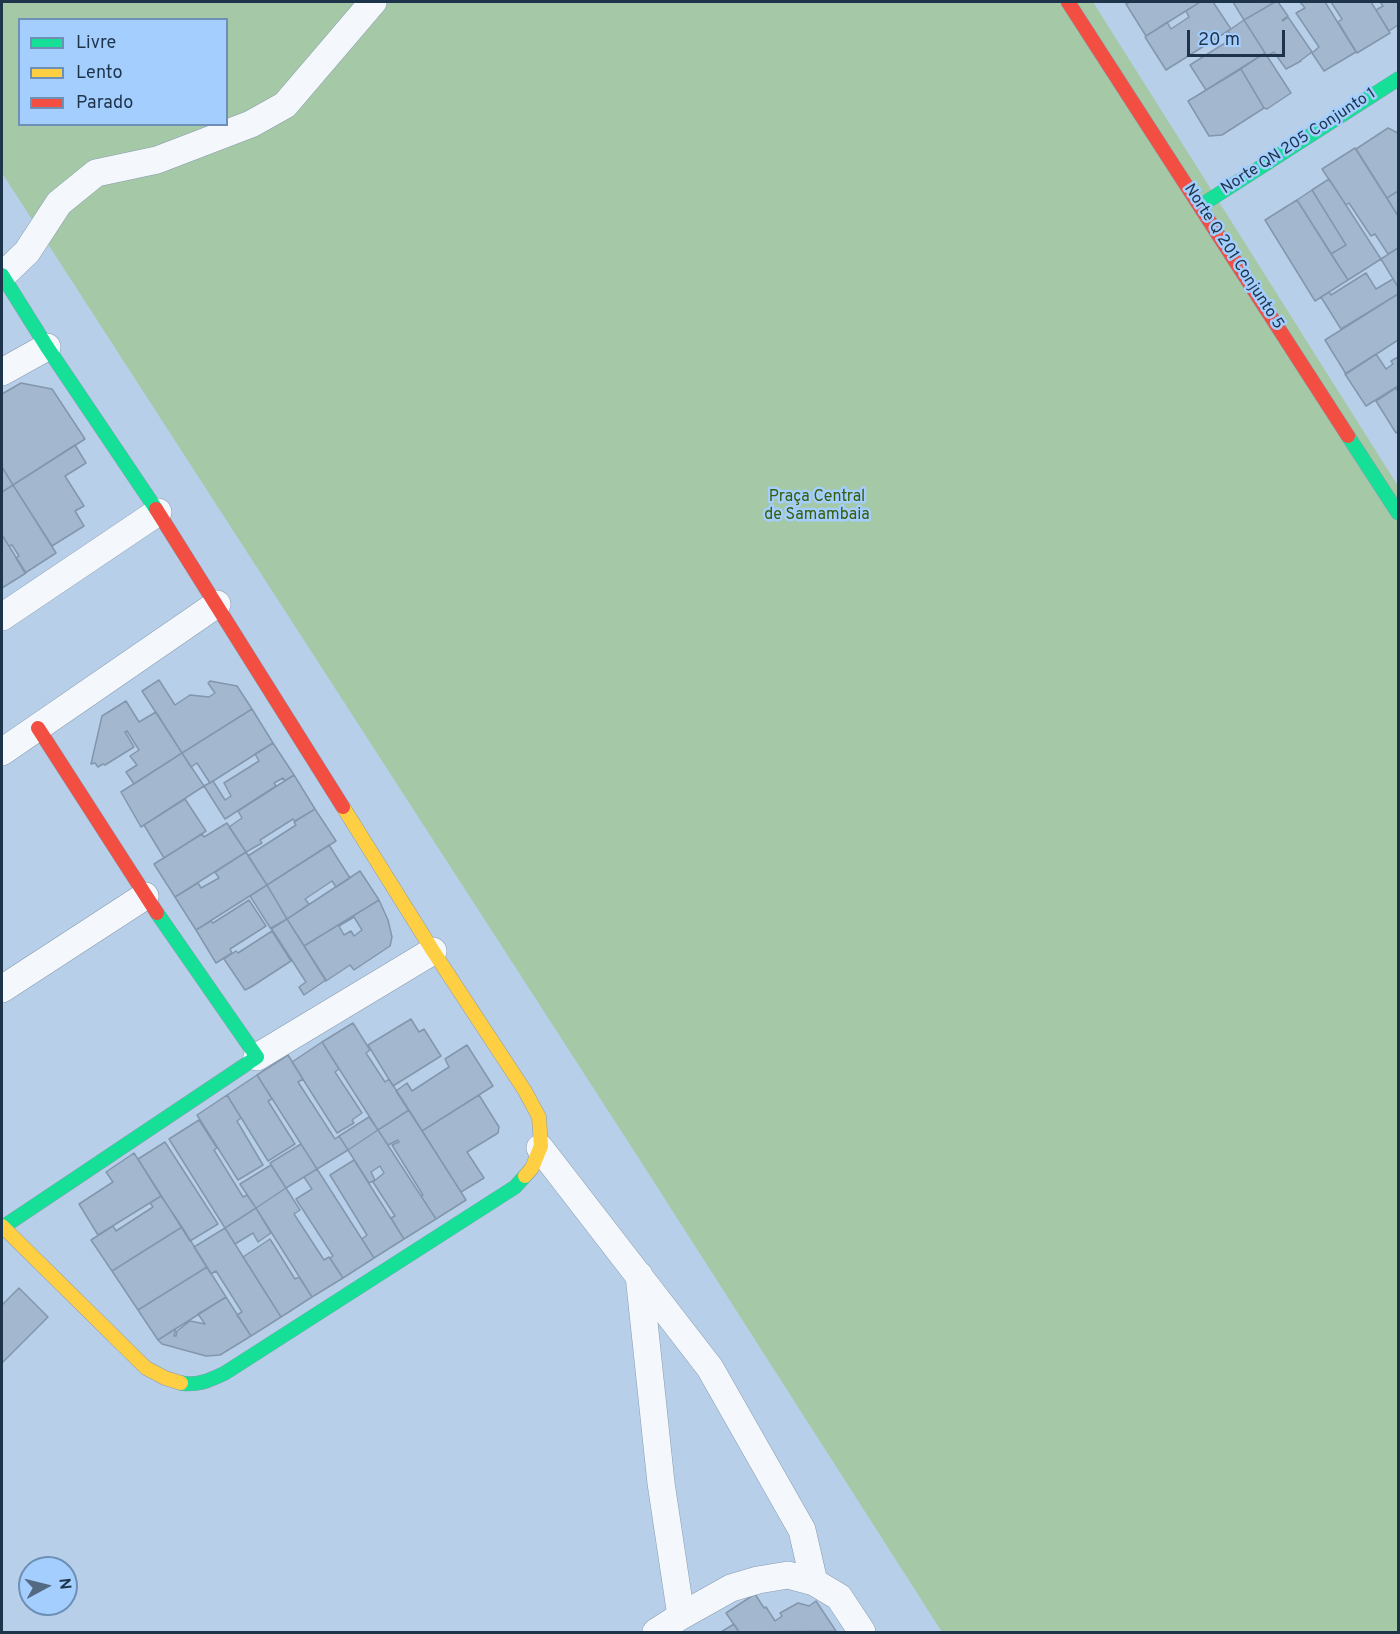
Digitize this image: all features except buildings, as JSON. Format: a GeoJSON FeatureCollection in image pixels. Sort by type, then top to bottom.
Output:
{"type":"FeatureCollection","features":[{"type":"Feature","properties":{"kind":"street"},"geometry":{"type":"LineString","coordinates":[[373,2],[285,105],[251,124],[157,160],[96,173],[59,203],[27,252],[2,276],[158,512],[433,951],[525,1091],[539,1116],[540,1148],[532,1168],[515,1187],[225,1373],[202,1384],[183,1384],[162,1378],[146,1368],[2,1226],[257,1057],[433,951]]}},
{"type":"Feature","properties":{"kind":"street"},"geometry":{"type":"LineString","coordinates":[[1071,6],[1087,2]]}},
{"type":"Feature","properties":{"kind":"street","name":"Norte Q 201 Conjunto 5"},"geometry":{"type":"LineString","coordinates":[[1071,6],[1398,513]]}},
{"type":"Feature","properties":{"kind":"street","name":"Norte QN 205 Conjunto 1"},"geometry":{"type":"LineString","coordinates":[[1200,206],[1396,85]]}},
{"type":"Feature","properties":{"kind":"street"},"geometry":{"type":"LineString","coordinates":[[2,372],[47,347]]}},
{"type":"Feature","properties":{"kind":"street"},"geometry":{"type":"LineString","coordinates":[[2,617],[158,512]]}},
{"type":"Feature","properties":{"kind":"street"},"geometry":{"type":"LineString","coordinates":[[2,752],[217,604]]}},
{"type":"Feature","properties":{"kind":"street"},"geometry":{"type":"LineString","coordinates":[[38,728],[145,896],[257,1057]]}},
{"type":"Feature","properties":{"kind":"street"},"geometry":{"type":"LineString","coordinates":[[2,989],[145,896]]}},
{"type":"Feature","properties":{"kind":"street"},"geometry":{"type":"LineString","coordinates":[[540,1148],[710,1368],[802,1530],[814,1582]]}},
{"type":"Feature","properties":{"kind":"street"},"geometry":{"type":"LineString","coordinates":[[639,1274],[661,1483],[681,1616]]}},
{"type":"Feature","properties":{"kind":"street"},"geometry":{"type":"LineString","coordinates":[[656,1632],[731,1588],[788,1575],[814,1582],[838,1597],[862,1632]]}},
{"type":"Feature","properties":{"kind":"green space","name":"Praça Central de Samambaia"},"geometry":{"type":"Polygon","coordinates":[[[2,2],[1093,2],[1398,486],[1398,1632],[942,1632],[2,173],[2,2]]]}},
{"type":"Feature","properties":{"kind":"traffic: fast"},"geometry":{"type":"LineString","coordinates":[[1200,206],[1398,79]]}},
{"type":"Feature","properties":{"kind":"traffic: fast"},"geometry":{"type":"LineString","coordinates":[[2,275],[47,347],[156,509]]}},
{"type":"Feature","properties":{"kind":"traffic: fast"},"geometry":{"type":"LineString","coordinates":[[1348,436],[1398,513]]}},
{"type":"Feature","properties":{"kind":"traffic: fast"},"geometry":{"type":"LineString","coordinates":[[3,1227],[257,1057],[157,913]]}},
{"type":"Feature","properties":{"kind":"traffic: fast"},"geometry":{"type":"LineString","coordinates":[[181,1383],[198,1383],[225,1373],[515,1187],[525,1176]]}},
{"type":"Feature","properties":{"kind":"traffic: slow"},"geometry":{"type":"LineString","coordinates":[[343,807],[433,951],[525,1091],[539,1117],[541,1146],[532,1168],[525,1176]]}},
{"type":"Feature","properties":{"kind":"traffic: slow"},"geometry":{"type":"LineString","coordinates":[[2,1226],[146,1368],[181,1383]]}},
{"type":"Feature","properties":{"kind":"traffic: jam"},"geometry":{"type":"LineString","coordinates":[[1068,2],[1348,436]]}},
{"type":"Feature","properties":{"kind":"traffic: jam"},"geometry":{"type":"LineString","coordinates":[[156,509],[343,807]]}},
{"type":"Feature","properties":{"kind":"traffic: jam"},"geometry":{"type":"LineString","coordinates":[[38,728],[157,913]]}}]}
